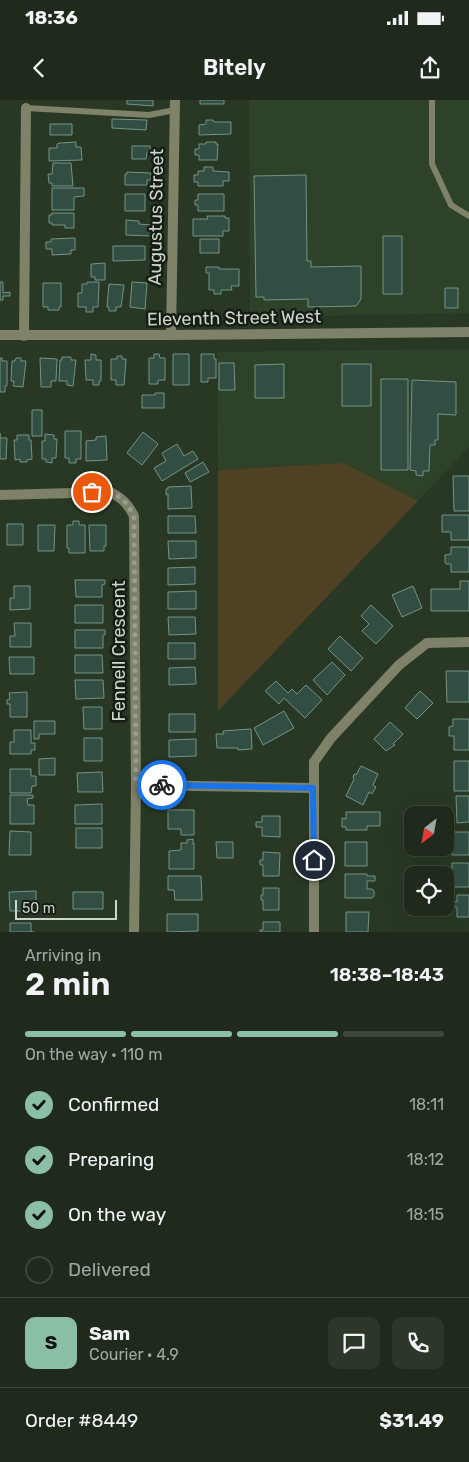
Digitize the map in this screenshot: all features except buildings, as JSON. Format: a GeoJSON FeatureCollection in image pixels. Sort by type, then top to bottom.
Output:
{"type":"FeatureCollection","features":[{"type":"Feature","properties":{"kind":"street","name":"Augustus Street"},"geometry":{"type":"LineString","coordinates":[[171,336],[175,105]]}},
{"type":"Feature","properties":{"kind":"street"},"geometry":{"type":"LineString","coordinates":[[24,336],[26,108]]}},
{"type":"Feature","properties":{"kind":"street","name":"Eleventh Street West"},"geometry":{"type":"LineString","coordinates":[[0,335],[171,336],[469,332]]}},
{"type":"Feature","properties":{"kind":"street","name":"Fennell Crescent"},"geometry":{"type":"LineString","coordinates":[[0,495],[110,492],[121,497],[134,516],[136,785],[134,932]]}},
{"type":"Feature","properties":{"kind":"street"},"geometry":{"type":"LineString","coordinates":[[314,932],[314,762],[331,738],[399,665],[427,643],[469,642]]}},
{"type":"Feature","properties":{"kind":"street"},"geometry":{"type":"LineString","coordinates":[[136,785],[313,788]]}},
{"type":"Feature","properties":{"kind":"lane"},"geometry":{"type":"LineString","coordinates":[[432,100],[432,164],[451,205],[469,216]]}},
{"type":"Feature","properties":{"kind":"lane"},"geometry":{"type":"LineString","coordinates":[[26,108],[149,115],[175,105]]}},
{"type":"Feature","properties":{"kind":"shaded area"},"geometry":{"type":"Polygon","coordinates":[[[249,100],[469,100],[469,313],[250,317],[249,100]]]}},
{"type":"Feature","properties":{"kind":"shaded area"},"geometry":{"type":"Polygon","coordinates":[[[469,349],[469,447],[418,501],[344,463],[218,470],[217,352],[469,349]]]}},
{"type":"Feature","properties":{"kind":"shaded area"},"geometry":{"type":"Polygon","coordinates":[[[344,463],[418,501],[218,711],[218,470],[344,463]]]}},
{"type":"Feature","properties":{"kind":"way so far"},"geometry":{"type":"LineString","coordinates":[[92,492],[110,492],[121,497],[134,516],[136,785],[162,785]]}},
{"type":"Feature","properties":{"kind":"route"},"geometry":{"type":"LineString","coordinates":[[162,785],[313,788],[314,860]]}}]}
